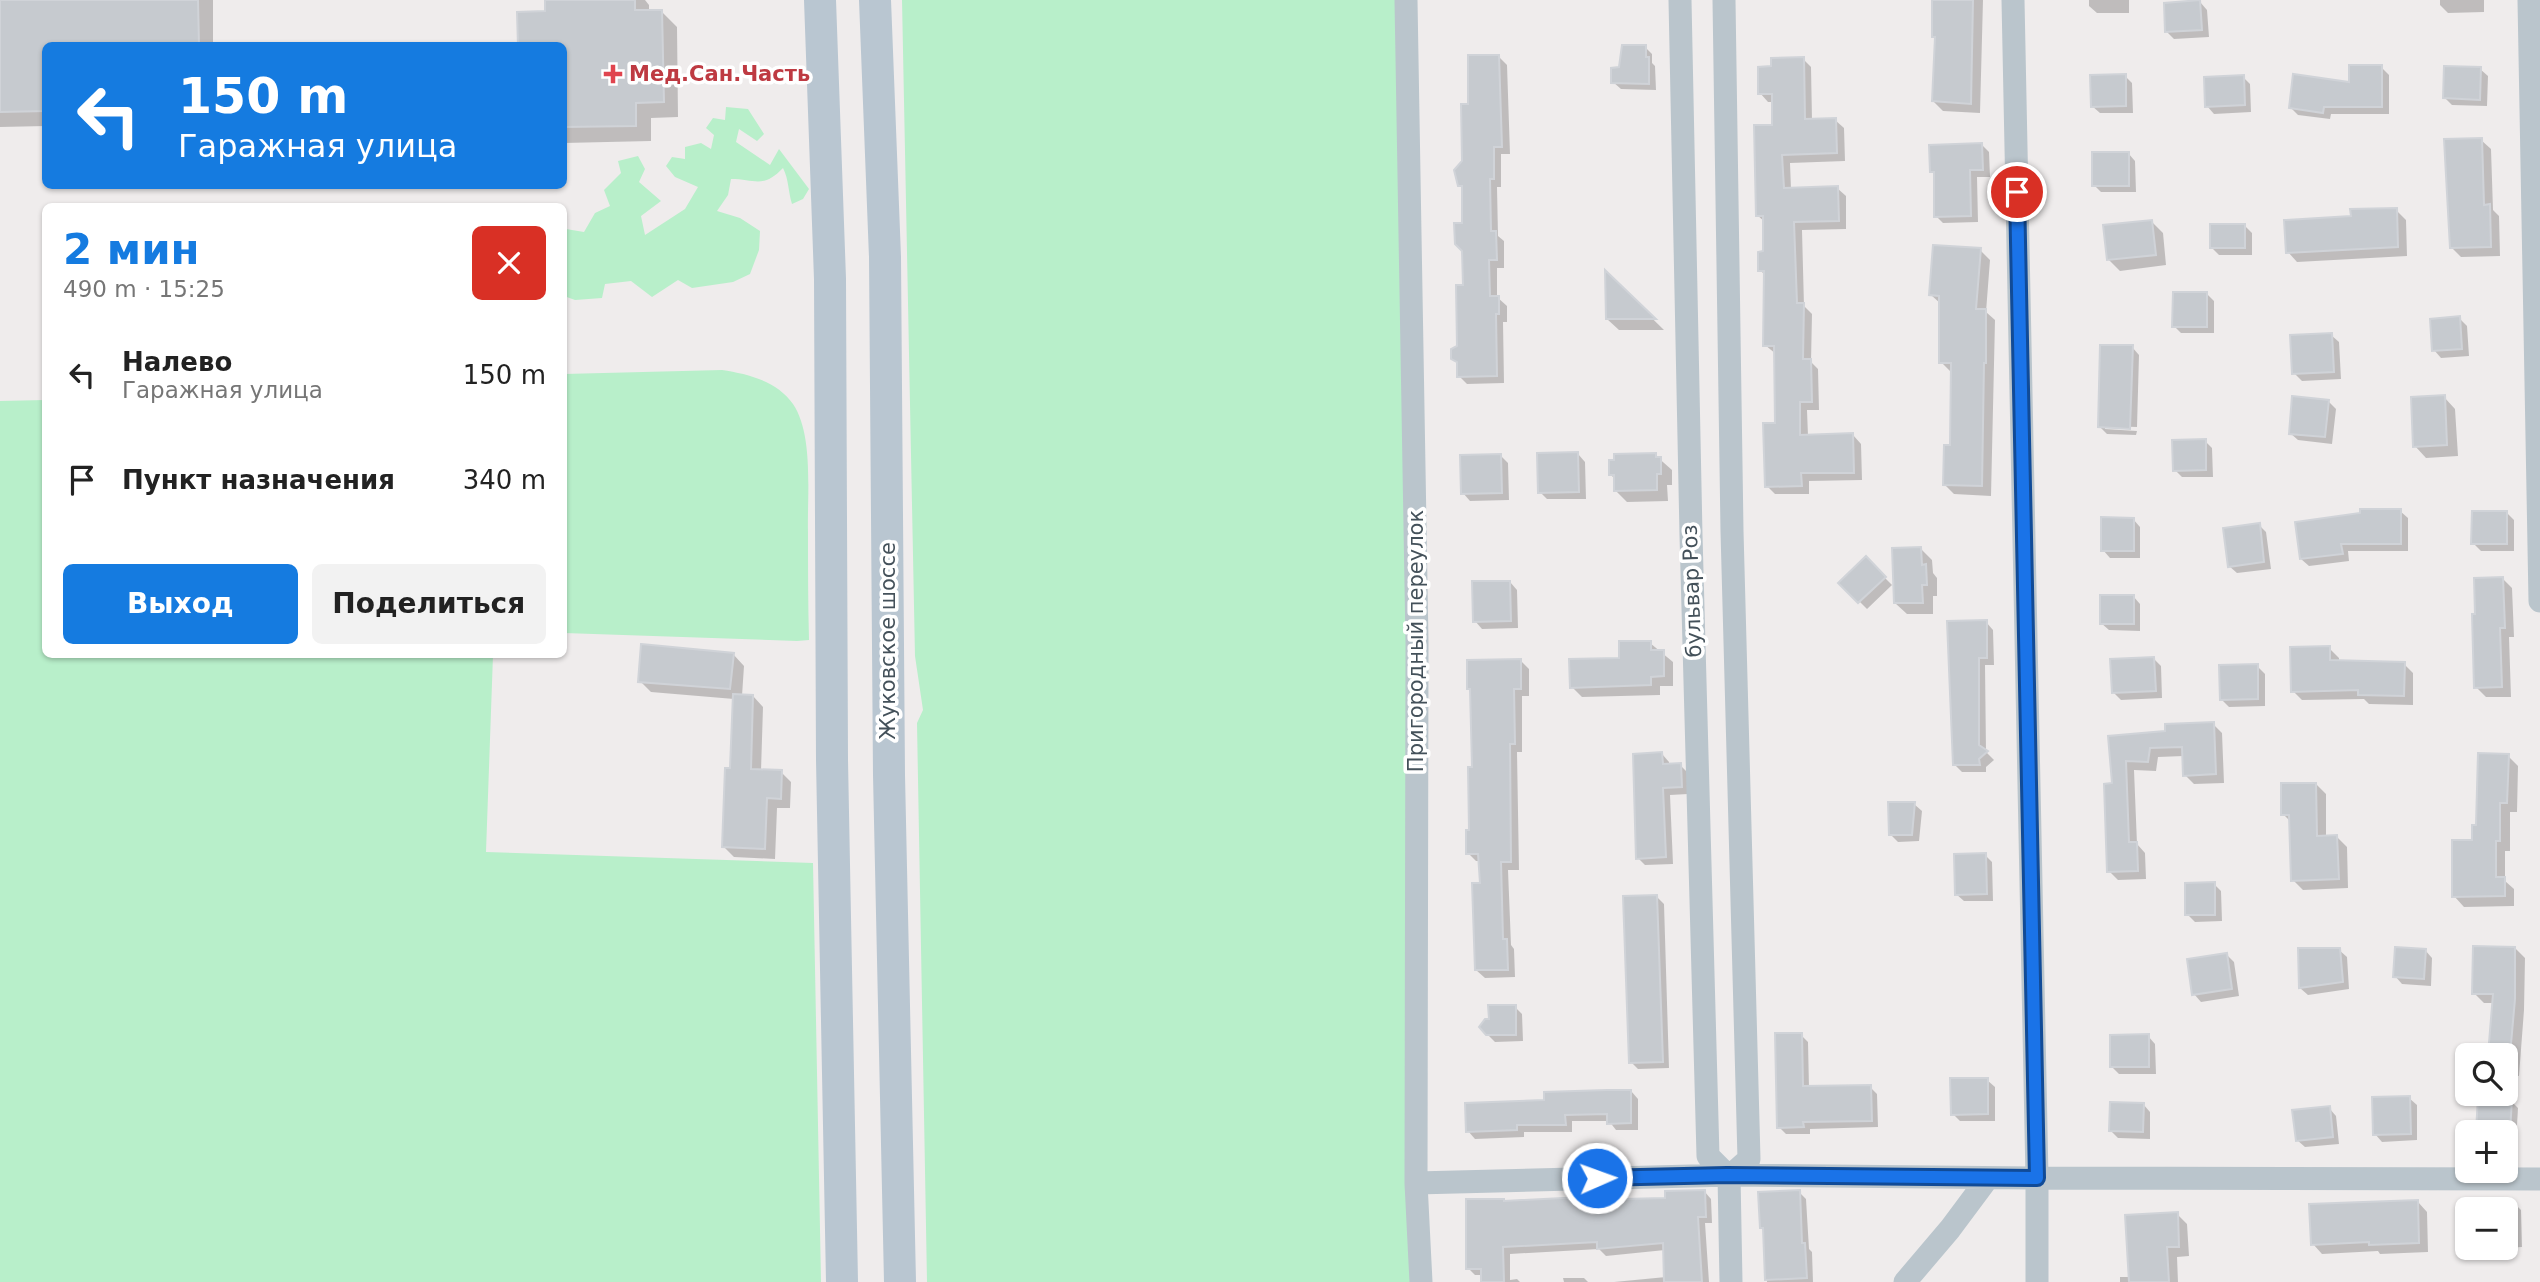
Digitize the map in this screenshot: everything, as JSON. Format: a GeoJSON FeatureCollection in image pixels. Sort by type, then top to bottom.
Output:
{"type":"FeatureCollection","features":[{"type":"Feature","properties":{"kind":"main road"},"geometry":{"type":"LineString","coordinates":[[820,0],[830,279],[832,746],[842,1282]]}},
{"type":"Feature","properties":{"kind":"main road","name":"Жуковское шоссе"},"geometry":{"type":"LineString","coordinates":[[876,0],[886,257],[890,789],[900,1282]]}},
{"type":"Feature","properties":{"kind":"street","name":"Пригородный переулок"},"geometry":{"type":"LineString","coordinates":[[1406,0],[1417,643],[1416,1183],[1421,1282]]}},
{"type":"Feature","properties":{"kind":"street","name":"бульвар Роз"},"geometry":{"type":"LineString","coordinates":[[1680,0],[1708,1156],[1729,1175]]}},
{"type":"Feature","properties":{"kind":"street"},"geometry":{"type":"LineString","coordinates":[[1724,0],[1732,531],[1749,1159],[1729,1175]]}},
{"type":"Feature","properties":{"kind":"street"},"geometry":{"type":"LineString","coordinates":[[2013,0],[2037,1282]]}},
{"type":"Feature","properties":{"kind":"street"},"geometry":{"type":"LineString","coordinates":[[2529,0],[2540,601]]}},
{"type":"Feature","properties":{"kind":"street"},"geometry":{"type":"LineString","coordinates":[[1416,1183],[1729,1175],[2540,1179]]}},
{"type":"Feature","properties":{"kind":"street"},"geometry":{"type":"LineString","coordinates":[[1729,1175],[1731,1282]]}},
{"type":"Feature","properties":{"kind":"street"},"geometry":{"type":"LineString","coordinates":[[1905,1282],[1950,1229],[1988,1178]]}},
{"type":"Feature","properties":{"kind":"green space"},"geometry":{"type":"Polygon","coordinates":[[[902,0],[1400,0],[1428,1282],[927,1282],[917,723],[923,710],[915,656],[902,0]]]}},
{"type":"Feature","properties":{"kind":"green space"},"geometry":{"type":"Polygon","coordinates":[[[726,107],[748,109],[764,134],[757,141],[739,129],[736,142],[770,165],[779,149],[809,189],[803,199],[792,204],[783,168],[764,181],[731,179],[728,195],[717,211],[740,218],[760,231],[759,250],[750,274],[733,282],[692,288],[678,280],[652,297],[631,281],[605,284],[602,298],[575,300],[567,297],[567,229],[584,232],[595,213],[610,206],[604,190],[621,173],[618,161],[638,156],[645,169],[639,182],[661,201],[641,216],[645,235],[685,209],[698,187],[675,177],[666,166],[672,157],[685,159],[685,147],[701,143],[711,149],[714,135],[706,128],[713,118],[725,120],[726,107]]]}},
{"type":"Feature","properties":{"kind":"green space"},"geometry":{"type":"Polygon","coordinates":[[[722,370],[752,376],[770,384],[786,396],[800,417],[807,449],[809,640],[567,633],[567,374],[722,370]]]}},
{"type":"Feature","properties":{"kind":"green space"},"geometry":{"type":"Polygon","coordinates":[[[42,400],[42,658],[493,658],[486,852],[813,863],[821,1282],[0,1282],[0,401],[42,400]]]}},
{"type":"Feature","properties":{"kind":"building"},"geometry":{"type":"Polygon","coordinates":[[[0,0],[198,0],[199,42],[42,42],[42,111],[0,112],[0,0]]]}},
{"type":"Feature","properties":{"kind":"building","name":"Мед.Сан.Часть"},"geometry":{"type":"Polygon","coordinates":[[[545,0],[635,0],[635,10],[662,10],[664,102],[636,103],[636,126],[567,127],[567,42],[518,42],[517,12],[545,11],[545,0]]]}},
{"type":"Feature","properties":{"kind":"building"},"geometry":{"type":"Polygon","coordinates":[[[1932,0],[1973,0],[1971,104],[1932,101],[1935,37],[1932,37],[1932,0]]]}},
{"type":"Feature","properties":{"kind":"building"},"geometry":{"type":"Polygon","coordinates":[[[2200,0],[2202,30],[2165,32],[2164,3],[2200,0]]]}},
{"type":"Feature","properties":{"kind":"building"},"geometry":{"type":"Polygon","coordinates":[[[1622,45],[1646,45],[1649,84],[1611,83],[1611,68],[1619,67],[1622,45]]]}},
{"type":"Feature","properties":{"kind":"building"},"geometry":{"type":"Polygon","coordinates":[[[1468,55],[1499,55],[1502,147],[1494,147],[1494,179],[1490,179],[1491,231],[1496,231],[1497,260],[1489,260],[1490,296],[1499,296],[1499,314],[1496,314],[1497,376],[1457,377],[1457,362],[1451,359],[1451,349],[1457,346],[1456,285],[1463,285],[1462,251],[1455,244],[1454,223],[1462,223],[1462,186],[1458,186],[1454,170],[1462,161],[1461,104],[1468,104],[1468,55]]]}},
{"type":"Feature","properties":{"kind":"building"},"geometry":{"type":"Polygon","coordinates":[[[1804,57],[1805,119],[1836,118],[1837,153],[1782,155],[1784,188],[1838,186],[1839,221],[1794,222],[1797,303],[1804,303],[1803,359],[1811,359],[1812,402],[1800,402],[1800,435],[1853,433],[1854,473],[1801,473],[1802,486],[1765,487],[1763,423],[1775,423],[1774,346],[1763,346],[1764,271],[1758,271],[1758,252],[1763,251],[1763,216],[1756,216],[1754,125],[1772,125],[1772,94],[1758,94],[1758,67],[1771,66],[1771,58],[1804,57]]]}},
{"type":"Feature","properties":{"kind":"building"},"geometry":{"type":"Polygon","coordinates":[[[2349,65],[2382,65],[2382,107],[2324,107],[2323,113],[2289,108],[2293,74],[2349,82],[2349,65]]]}},
{"type":"Feature","properties":{"kind":"building"},"geometry":{"type":"Polygon","coordinates":[[[2444,66],[2481,67],[2480,100],[2443,98],[2444,66]]]}},
{"type":"Feature","properties":{"kind":"building"},"geometry":{"type":"Polygon","coordinates":[[[2126,74],[2126,106],[2091,107],[2090,75],[2126,74]]]}},
{"type":"Feature","properties":{"kind":"building"},"geometry":{"type":"Polygon","coordinates":[[[2244,75],[2245,105],[2205,107],[2204,77],[2244,75]]]}},
{"type":"Feature","properties":{"kind":"building"},"geometry":{"type":"Polygon","coordinates":[[[2482,138],[2484,205],[2490,204],[2491,247],[2450,248],[2444,139],[2482,138]]]}},
{"type":"Feature","properties":{"kind":"building"},"geometry":{"type":"Polygon","coordinates":[[[1982,143],[1983,170],[1970,170],[1971,216],[1934,217],[1934,172],[1930,172],[1929,145],[1982,143]]]}},
{"type":"Feature","properties":{"kind":"building"},"geometry":{"type":"Polygon","coordinates":[[[2092,152],[2129,152],[2129,186],[2092,186],[2092,152]]]}},
{"type":"Feature","properties":{"kind":"building"},"geometry":{"type":"Polygon","coordinates":[[[2397,208],[2398,247],[2286,253],[2284,220],[2351,216],[2350,209],[2397,208]]]}},
{"type":"Feature","properties":{"kind":"building"},"geometry":{"type":"Polygon","coordinates":[[[2152,220],[2156,255],[2107,260],[2103,225],[2152,220]]]}},
{"type":"Feature","properties":{"kind":"building"},"geometry":{"type":"Polygon","coordinates":[[[2210,224],[2245,224],[2245,248],[2210,248],[2210,224]]]}},
{"type":"Feature","properties":{"kind":"building"},"geometry":{"type":"Polygon","coordinates":[[[1933,245],[1981,248],[1976,309],[1986,309],[1982,486],[1943,485],[1944,445],[1950,445],[1951,363],[1939,363],[1939,296],[1929,295],[1933,245]]]}},
{"type":"Feature","properties":{"kind":"building"},"geometry":{"type":"Polygon","coordinates":[[[1605,270],[1656,319],[1606,319],[1605,270]]]}},
{"type":"Feature","properties":{"kind":"building"},"geometry":{"type":"Polygon","coordinates":[[[2173,292],[2207,292],[2207,327],[2172,327],[2173,292]]]}},
{"type":"Feature","properties":{"kind":"building"},"geometry":{"type":"Polygon","coordinates":[[[2460,316],[2462,349],[2432,351],[2430,319],[2460,316]]]}},
{"type":"Feature","properties":{"kind":"building"},"geometry":{"type":"Polygon","coordinates":[[[2332,333],[2334,372],[2292,374],[2290,335],[2332,333]]]}},
{"type":"Feature","properties":{"kind":"building"},"geometry":{"type":"Polygon","coordinates":[[[2100,345],[2133,345],[2130,429],[2098,427],[2100,345]]]}},
{"type":"Feature","properties":{"kind":"building"},"geometry":{"type":"Polygon","coordinates":[[[2445,395],[2447,445],[2413,447],[2411,397],[2445,395]]]}},
{"type":"Feature","properties":{"kind":"building"},"geometry":{"type":"Polygon","coordinates":[[[2292,396],[2329,400],[2325,437],[2289,434],[2292,396]]]}},
{"type":"Feature","properties":{"kind":"building"},"geometry":{"type":"Polygon","coordinates":[[[2206,439],[2206,470],[2173,471],[2172,440],[2206,439]]]}},
{"type":"Feature","properties":{"kind":"building"},"geometry":{"type":"Polygon","coordinates":[[[1578,452],[1579,492],[1538,493],[1537,453],[1578,452]]]}},
{"type":"Feature","properties":{"kind":"building"},"geometry":{"type":"Polygon","coordinates":[[[1656,453],[1656,457],[1661,457],[1657,490],[1614,491],[1614,475],[1609,475],[1609,460],[1614,460],[1614,454],[1656,453]]]}},
{"type":"Feature","properties":{"kind":"building"},"geometry":{"type":"Polygon","coordinates":[[[1501,454],[1502,493],[1461,494],[1460,455],[1501,454]]]}},
{"type":"Feature","properties":{"kind":"building"},"geometry":{"type":"Polygon","coordinates":[[[2360,509],[2401,509],[2401,544],[2341,544],[2343,554],[2300,559],[2295,522],[2360,513],[2360,509]]]}},
{"type":"Feature","properties":{"kind":"building"},"geometry":{"type":"Polygon","coordinates":[[[2472,511],[2507,511],[2507,544],[2471,544],[2472,511]]]}},
{"type":"Feature","properties":{"kind":"building"},"geometry":{"type":"Polygon","coordinates":[[[2101,517],[2134,518],[2134,551],[2101,551],[2101,517]]]}},
{"type":"Feature","properties":{"kind":"building"},"geometry":{"type":"Polygon","coordinates":[[[2260,523],[2264,562],[2228,567],[2223,528],[2260,523]]]}},
{"type":"Feature","properties":{"kind":"building"},"geometry":{"type":"Polygon","coordinates":[[[1921,547],[1922,565],[1926,564],[1927,585],[1922,585],[1923,603],[1894,603],[1892,548],[1921,547]]]}},
{"type":"Feature","properties":{"kind":"building"},"geometry":{"type":"Polygon","coordinates":[[[1866,556],[1886,577],[1858,603],[1838,583],[1866,556]]]}},
{"type":"Feature","properties":{"kind":"building"},"geometry":{"type":"Polygon","coordinates":[[[2503,577],[2505,628],[2500,628],[2502,687],[2474,688],[2474,578],[2503,577]]]}},
{"type":"Feature","properties":{"kind":"building"},"geometry":{"type":"Polygon","coordinates":[[[1472,581],[1510,581],[1511,621],[1473,622],[1472,581]]]}},
{"type":"Feature","properties":{"kind":"building"},"geometry":{"type":"Polygon","coordinates":[[[2100,595],[2134,595],[2134,624],[2100,624],[2100,595]]]}},
{"type":"Feature","properties":{"kind":"building"},"geometry":{"type":"Polygon","coordinates":[[[1987,620],[1987,658],[1979,658],[1979,745],[1988,751],[1979,759],[1980,765],[1953,765],[1947,621],[1987,620]]]}},
{"type":"Feature","properties":{"kind":"building"},"geometry":{"type":"Polygon","coordinates":[[[1619,641],[1651,641],[1651,650],[1664,650],[1664,676],[1651,677],[1651,685],[1570,688],[1569,659],[1619,658],[1619,641]]]}},
{"type":"Feature","properties":{"kind":"building"},"geometry":{"type":"Polygon","coordinates":[[[641,644],[734,653],[730,689],[638,682],[641,644]]]}},
{"type":"Feature","properties":{"kind":"building"},"geometry":{"type":"Polygon","coordinates":[[[2330,646],[2330,660],[2405,662],[2404,696],[2358,695],[2358,690],[2291,692],[2290,647],[2330,646]]]}},
{"type":"Feature","properties":{"kind":"building"},"geometry":{"type":"Polygon","coordinates":[[[2154,657],[2156,691],[2112,693],[2110,659],[2154,657]]]}},
{"type":"Feature","properties":{"kind":"building"},"geometry":{"type":"Polygon","coordinates":[[[1521,659],[1521,689],[1514,689],[1515,744],[1510,744],[1511,862],[1501,862],[1503,939],[1507,939],[1508,970],[1475,970],[1472,883],[1480,883],[1478,854],[1466,854],[1466,830],[1469,830],[1468,767],[1472,767],[1467,660],[1521,659]]]}},
{"type":"Feature","properties":{"kind":"building"},"geometry":{"type":"Polygon","coordinates":[[[2258,664],[2258,699],[2220,700],[2219,665],[2258,664]]]}},
{"type":"Feature","properties":{"kind":"building"},"geometry":{"type":"Polygon","coordinates":[[[733,694],[753,695],[751,769],[782,770],[781,799],[767,798],[765,849],[722,847],[725,768],[730,768],[733,694]]]}},
{"type":"Feature","properties":{"kind":"building"},"geometry":{"type":"Polygon","coordinates":[[[2214,722],[2216,774],[2183,776],[2182,747],[2150,748],[2148,762],[2126,761],[2129,842],[2137,842],[2138,871],[2107,872],[2104,784],[2112,783],[2108,736],[2165,731],[2165,724],[2214,722]]]}},
{"type":"Feature","properties":{"kind":"building"},"geometry":{"type":"Polygon","coordinates":[[[1662,752],[1663,764],[1681,763],[1682,787],[1663,788],[1666,857],[1636,859],[1633,754],[1662,752]]]}},
{"type":"Feature","properties":{"kind":"building"},"geometry":{"type":"Polygon","coordinates":[[[2478,753],[2509,754],[2507,803],[2500,803],[2500,841],[2496,841],[2496,877],[2505,877],[2505,896],[2452,897],[2452,840],[2472,840],[2472,825],[2476,825],[2478,753]]]}},
{"type":"Feature","properties":{"kind":"building"},"geometry":{"type":"Polygon","coordinates":[[[2281,783],[2316,783],[2317,836],[2337,835],[2339,879],[2291,881],[2289,815],[2281,815],[2281,783]]]}},
{"type":"Feature","properties":{"kind":"building"},"geometry":{"type":"Polygon","coordinates":[[[1888,802],[1915,802],[1912,835],[1889,835],[1888,802]]]}},
{"type":"Feature","properties":{"kind":"building"},"geometry":{"type":"Polygon","coordinates":[[[1986,853],[1987,894],[1955,895],[1954,854],[1986,853]]]}},
{"type":"Feature","properties":{"kind":"building"},"geometry":{"type":"Polygon","coordinates":[[[2215,882],[2215,915],[2185,915],[2185,883],[2215,882]]]}},
{"type":"Feature","properties":{"kind":"building"},"geometry":{"type":"Polygon","coordinates":[[[1657,895],[1663,1062],[1629,1063],[1623,896],[1657,895]]]}},
{"type":"Feature","properties":{"kind":"building"},"geometry":{"type":"Polygon","coordinates":[[[2473,946],[2515,947],[2515,999],[2511,1043],[2489,1043],[2493,994],[2472,994],[2473,946]]]}},
{"type":"Feature","properties":{"kind":"building"},"geometry":{"type":"Polygon","coordinates":[[[2395,947],[2426,949],[2424,979],[2393,977],[2395,947]]]}},
{"type":"Feature","properties":{"kind":"building"},"geometry":{"type":"Polygon","coordinates":[[[2298,948],[2340,948],[2343,982],[2299,988],[2298,948]]]}},
{"type":"Feature","properties":{"kind":"building"},"geometry":{"type":"Polygon","coordinates":[[[2227,953],[2232,989],[2192,995],[2187,959],[2227,953]]]}},
{"type":"Feature","properties":{"kind":"building"},"geometry":{"type":"Polygon","coordinates":[[[1488,1005],[1516,1005],[1516,1035],[1486,1035],[1479,1027],[1485,1019],[1489,1019],[1488,1005]]]}},
{"type":"Feature","properties":{"kind":"building"},"geometry":{"type":"Polygon","coordinates":[[[1775,1033],[1802,1033],[1803,1086],[1871,1085],[1872,1121],[1803,1122],[1804,1127],[1777,1128],[1775,1033]]]}},
{"type":"Feature","properties":{"kind":"building"},"geometry":{"type":"Polygon","coordinates":[[[2149,1034],[2149,1067],[2110,1067],[2110,1035],[2149,1034]]]}},
{"type":"Feature","properties":{"kind":"building"},"geometry":{"type":"Polygon","coordinates":[[[1950,1078],[1988,1078],[1988,1114],[1951,1115],[1950,1078]]]}},
{"type":"Feature","properties":{"kind":"building"},"geometry":{"type":"Polygon","coordinates":[[[1631,1090],[1631,1123],[1607,1124],[1607,1114],[1565,1115],[1566,1125],[1517,1125],[1517,1130],[1466,1132],[1465,1103],[1544,1100],[1544,1092],[1631,1090]]]}},
{"type":"Feature","properties":{"kind":"building"},"geometry":{"type":"Polygon","coordinates":[[[2410,1096],[2411,1134],[2373,1135],[2372,1097],[2410,1096]]]}},
{"type":"Feature","properties":{"kind":"building"},"geometry":{"type":"Polygon","coordinates":[[[2110,1102],[2144,1103],[2143,1132],[2109,1131],[2110,1102]]]}},
{"type":"Feature","properties":{"kind":"building"},"geometry":{"type":"Polygon","coordinates":[[[2330,1106],[2333,1137],[2296,1141],[2292,1110],[2330,1106]]]}},
{"type":"Feature","properties":{"kind":"building"},"geometry":{"type":"Polygon","coordinates":[[[2477,1106],[2512,1106],[2511,1120],[2477,1120],[2477,1106]]]}},
{"type":"Feature","properties":{"kind":"building"},"geometry":{"type":"Polygon","coordinates":[[[1705,1190],[1706,1217],[1698,1217],[1702,1282],[1664,1282],[1663,1243],[1597,1249],[1597,1242],[1503,1247],[1504,1282],[1481,1282],[1481,1269],[1466,1269],[1466,1199],[1504,1201],[1582,1197],[1582,1204],[1665,1198],[1665,1191],[1705,1190]]]}},
{"type":"Feature","properties":{"kind":"building"},"geometry":{"type":"Polygon","coordinates":[[[1800,1190],[1802,1243],[1805,1243],[1807,1278],[1765,1280],[1763,1228],[1760,1228],[1758,1192],[1800,1190]]]}},
{"type":"Feature","properties":{"kind":"building"},"geometry":{"type":"Polygon","coordinates":[[[2418,1200],[2419,1243],[2311,1245],[2309,1204],[2418,1200]]]}},
{"type":"Feature","properties":{"kind":"building"},"geometry":{"type":"Polygon","coordinates":[[[2178,1212],[2179,1247],[2167,1247],[2169,1282],[2129,1282],[2125,1215],[2178,1212]]]}},
{"type":"Feature","properties":{"kind":"place","name":"Мед.Сан.Часть"},"geometry":{"type":"Point","coordinates":[613,74]}},
{"type":"Feature","properties":{"kind":"route"},"geometry":{"type":"LineString","coordinates":[[1597,1178],[1727,1175],[2037,1178],[2017,192]]}}]}
